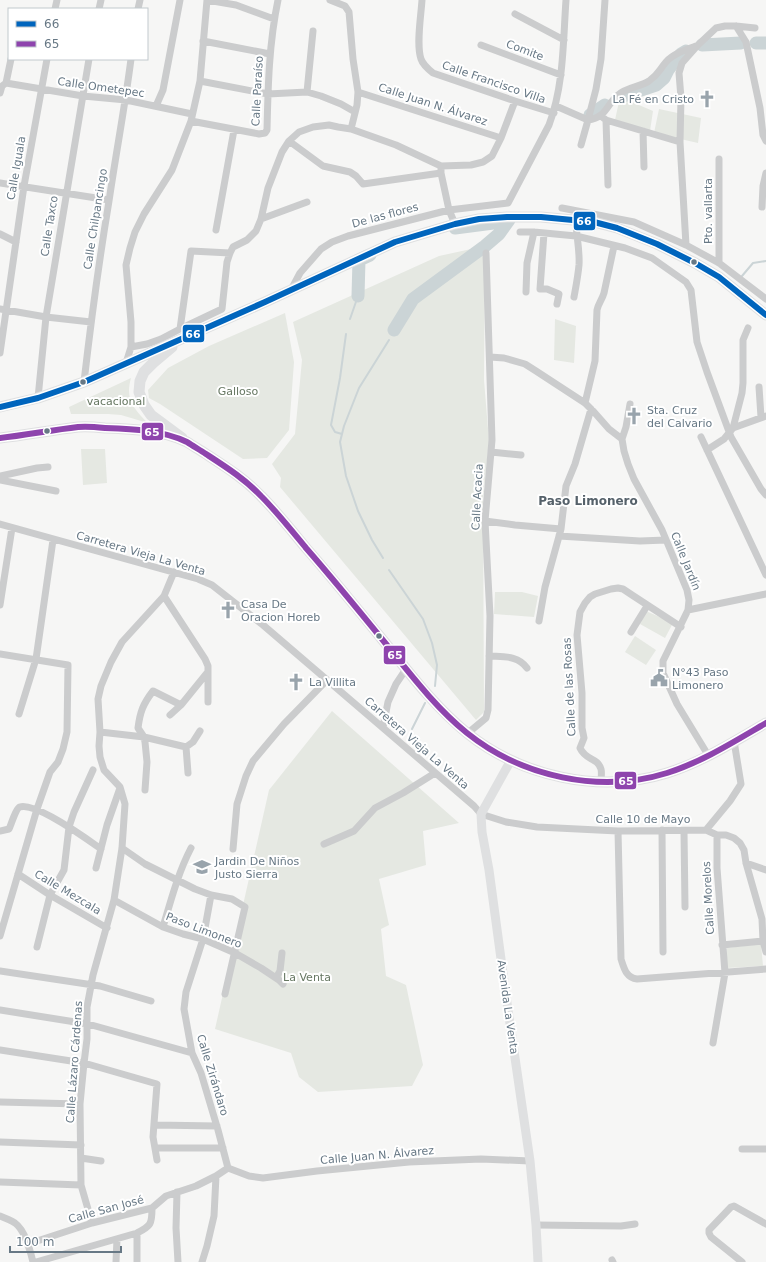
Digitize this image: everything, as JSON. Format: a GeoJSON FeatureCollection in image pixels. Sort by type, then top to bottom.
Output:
{"type":"FeatureCollection","features":[{"type":"Feature","properties":{"kind":"highway"},"geometry":{"type":"LineString","coordinates":[[0,407],[38,398],[84,382],[181,334],[291,290],[395,242],[455,224],[479,219],[507,216],[541,217],[594,222],[617,228],[657,244],[719,277],[766,315]]}},
{"type":"Feature","properties":{"kind":"highway"},"geometry":{"type":"LineString","coordinates":[[181,334],[144,372],[140,381],[139,392],[144,405],[151,415],[186,442],[236,473],[261,496],[442,710],[468,733],[486,746],[511,760],[563,778],[601,782],[645,778],[668,773],[708,755],[766,723]]}},
{"type":"Feature","properties":{"kind":"highway"},"geometry":{"type":"LineString","coordinates":[[0,438],[80,427],[136,429],[157,432],[186,442]]}},
{"type":"Feature","properties":{"kind":"main road"},"geometry":{"type":"LineString","coordinates":[[481,814],[511,760]]}},
{"type":"Feature","properties":{"kind":"main road","name":"Avenida La Venta"},"geometry":{"type":"LineString","coordinates":[[481,814],[482,832],[489,870],[530,1161],[538,1262]]}},
{"type":"Feature","properties":{"kind":"street"},"geometry":{"type":"LineString","coordinates":[[156,106],[163,90],[180,0]]}},
{"type":"Feature","properties":{"kind":"street"},"geometry":{"type":"LineString","coordinates":[[126,362],[131,347],[132,322],[126,265],[135,232],[144,214],[172,170],[192,117],[200,81],[207,0],[236,3],[274,19]]}},
{"type":"Feature","properties":{"kind":"street","name":"Calle Paraíso"},"geometry":{"type":"LineString","coordinates":[[192,117],[234,130],[265,134],[267,130],[270,54],[278,0]]}},
{"type":"Feature","properties":{"kind":"street"},"geometry":{"type":"LineString","coordinates":[[330,0],[345,6],[348,12],[358,92],[352,129]]}},
{"type":"Feature","properties":{"kind":"street","name":"Calle Francisco Villa"},"geometry":{"type":"LineString","coordinates":[[422,0],[419,50],[421,60],[433,73],[515,101],[555,110],[588,120]]}},
{"type":"Feature","properties":{"kind":"street"},"geometry":{"type":"LineString","coordinates":[[555,110],[561,75],[566,0]]}},
{"type":"Feature","properties":{"kind":"street"},"geometry":{"type":"LineString","coordinates":[[581,145],[596,89],[601,59],[605,0]]}},
{"type":"Feature","properties":{"kind":"street"},"geometry":{"type":"LineString","coordinates":[[515,14],[564,40]]}},
{"type":"Feature","properties":{"kind":"street"},"geometry":{"type":"LineString","coordinates":[[736,26],[746,42],[763,108],[763,135],[766,141]]}},
{"type":"Feature","properties":{"kind":"street"},"geometry":{"type":"LineString","coordinates":[[686,245],[680,142],[679,73],[682,63],[716,28],[736,26],[755,28]]}},
{"type":"Feature","properties":{"kind":"street"},"geometry":{"type":"LineString","coordinates":[[307,92],[313,31]]}},
{"type":"Feature","properties":{"kind":"street"},"geometry":{"type":"LineString","coordinates":[[203,41],[270,54]]}},
{"type":"Feature","properties":{"kind":"street","name":"Comite"},"geometry":{"type":"LineString","coordinates":[[481,45],[561,75]]}},
{"type":"Feature","properties":{"kind":"street"},"geometry":{"type":"LineString","coordinates":[[608,185],[604,118],[618,95],[628,89],[648,82],[658,74],[665,62],[674,55],[698,45]]}},
{"type":"Feature","properties":{"kind":"street"},"geometry":{"type":"LineString","coordinates":[[0,93],[2,86],[6,83],[11,60]]}},
{"type":"Feature","properties":{"kind":"street","name":"Calle Iguala"},"geometry":{"type":"LineString","coordinates":[[0,353],[3,310],[47,60]]}},
{"type":"Feature","properties":{"kind":"street","name":"Calle Taxco"},"geometry":{"type":"LineString","coordinates":[[38,398],[46,317],[90,60]]}},
{"type":"Feature","properties":{"kind":"street","name":"Calle Chilpancingo"},"geometry":{"type":"LineString","coordinates":[[84,382],[108,200],[132,60]]}},
{"type":"Feature","properties":{"kind":"street"},"geometry":{"type":"LineString","coordinates":[[200,81],[268,94],[307,92],[328,99],[355,112]]}},
{"type":"Feature","properties":{"kind":"street","name":"Calle Ometepec"},"geometry":{"type":"LineString","coordinates":[[6,83],[83,96],[126,100],[156,106],[192,117]]}},
{"type":"Feature","properties":{"kind":"street","name":"Calle Juan N. Álvarez"},"geometry":{"type":"LineString","coordinates":[[358,92],[501,138]]}},
{"type":"Feature","properties":{"kind":"street"},"geometry":{"type":"LineString","coordinates":[[289,141],[323,166],[350,172],[356,176],[362,184],[441,169],[471,165],[483,162],[492,156],[501,138],[515,101]]}},
{"type":"Feature","properties":{"kind":"street","name":"De las flores"},"geometry":{"type":"LineString","coordinates":[[291,290],[300,273],[320,249],[332,242],[348,236],[449,210],[508,203],[549,125],[555,110]]}},
{"type":"Feature","properties":{"kind":"street"},"geometry":{"type":"LineString","coordinates":[[588,120],[604,118],[680,142]]}},
{"type":"Feature","properties":{"kind":"street"},"geometry":{"type":"LineString","coordinates":[[131,347],[181,334],[222,309],[224,283],[230,253],[234,247],[247,240],[256,231],[261,218],[268,188],[282,152],[289,141],[299,132],[313,127],[329,125],[352,129],[396,145],[441,169]]}},
{"type":"Feature","properties":{"kind":"street"},"geometry":{"type":"LineString","coordinates":[[216,230],[234,130]]}},
{"type":"Feature","properties":{"kind":"street"},"geometry":{"type":"LineString","coordinates":[[643,130],[644,167]]}},
{"type":"Feature","properties":{"kind":"street","name":"Pto. vallarta"},"geometry":{"type":"LineString","coordinates":[[719,160],[719,263]]}},
{"type":"Feature","properties":{"kind":"street"},"geometry":{"type":"LineString","coordinates":[[441,169],[449,210],[455,224]]}},
{"type":"Feature","properties":{"kind":"street"},"geometry":{"type":"LineString","coordinates":[[762,207],[763,186],[766,173]]}},
{"type":"Feature","properties":{"kind":"street"},"geometry":{"type":"LineString","coordinates":[[0,183],[108,200]]}},
{"type":"Feature","properties":{"kind":"street"},"geometry":{"type":"LineString","coordinates":[[261,218],[307,202]]}},
{"type":"Feature","properties":{"kind":"street"},"geometry":{"type":"LineString","coordinates":[[562,208],[634,222],[686,245],[719,263],[766,299]]}},
{"type":"Feature","properties":{"kind":"street"},"geometry":{"type":"LineString","coordinates":[[574,297],[579,264],[576,220]]}},
{"type":"Feature","properties":{"kind":"street"},"geometry":{"type":"LineString","coordinates":[[520,232],[576,236],[625,248],[652,258],[686,282],[691,290],[697,342],[707,372],[732,430],[766,495]]}},
{"type":"Feature","properties":{"kind":"street"},"geometry":{"type":"LineString","coordinates":[[526,292],[527,263],[534,232]]}},
{"type":"Feature","properties":{"kind":"street"},"geometry":{"type":"LineString","coordinates":[[544,233],[540,289],[547,289],[559,294],[557,304]]}},
{"type":"Feature","properties":{"kind":"street"},"geometry":{"type":"LineString","coordinates":[[0,234],[16,242]]}},
{"type":"Feature","properties":{"kind":"street"},"geometry":{"type":"LineString","coordinates":[[585,403],[595,360],[598,304],[602,300],[604,294],[614,246]]}},
{"type":"Feature","properties":{"kind":"street"},"geometry":{"type":"LineString","coordinates":[[181,334],[191,251],[230,253]]}},
{"type":"Feature","properties":{"kind":"street","name":"Calle Acacia"},"geometry":{"type":"LineString","coordinates":[[468,733],[486,718],[488,710],[490,616],[485,521],[492,440],[486,253]]}},
{"type":"Feature","properties":{"kind":"street"},"geometry":{"type":"LineString","coordinates":[[3,310],[91,322]]}},
{"type":"Feature","properties":{"kind":"street"},"geometry":{"type":"LineString","coordinates":[[732,430],[742,393],[743,340],[748,328]]}},
{"type":"Feature","properties":{"kind":"street"},"geometry":{"type":"LineString","coordinates":[[490,357],[504,358],[525,364],[585,403],[609,429],[622,439],[626,427],[630,404]]}},
{"type":"Feature","properties":{"kind":"street"},"geometry":{"type":"LineString","coordinates":[[707,450],[724,439],[732,430],[764,417],[759,387]]}},
{"type":"Feature","properties":{"kind":"street"},"geometry":{"type":"LineString","coordinates":[[539,621],[545,587],[560,533],[566,486],[575,464],[591,409]]}},
{"type":"Feature","properties":{"kind":"street"},"geometry":{"type":"LineString","coordinates":[[701,436],[765,566],[766,574]]}},
{"type":"Feature","properties":{"kind":"street","name":"Calle Jardín"},"geometry":{"type":"LineString","coordinates":[[622,439],[624,451],[632,474],[654,514],[687,590],[689,600],[688,610],[663,661],[663,673],[677,704],[708,755]]}},
{"type":"Feature","properties":{"kind":"street"},"geometry":{"type":"LineString","coordinates":[[491,452],[521,455]]}},
{"type":"Feature","properties":{"kind":"street"},"geometry":{"type":"LineString","coordinates":[[0,476],[48,467]]}},
{"type":"Feature","properties":{"kind":"street"},"geometry":{"type":"LineString","coordinates":[[0,480],[56,491]]}},
{"type":"Feature","properties":{"kind":"street"},"geometry":{"type":"LineString","coordinates":[[485,521],[560,533],[640,541],[666,540]]}},
{"type":"Feature","properties":{"kind":"street","name":"Carretera Vieja La Venta"},"geometry":{"type":"LineString","coordinates":[[0,524],[53,540],[174,572],[212,585],[263,625],[383,727],[474,806],[481,814]]}},
{"type":"Feature","properties":{"kind":"street"},"geometry":{"type":"LineString","coordinates":[[0,605],[12,528]]}},
{"type":"Feature","properties":{"kind":"street"},"geometry":{"type":"LineString","coordinates":[[19,714],[36,659],[53,540]]}},
{"type":"Feature","properties":{"kind":"street"},"geometry":{"type":"LineString","coordinates":[[96,868],[107,825],[120,787],[104,770],[100,757],[98,699],[101,686],[111,662],[122,642],[164,596],[174,572]]}},
{"type":"Feature","properties":{"kind":"street","name":"Calle de las Rosas"},"geometry":{"type":"LineString","coordinates":[[601,782],[600,767],[596,761],[583,754],[580,748],[584,738],[582,728],[582,693],[577,635],[580,612],[590,597],[604,590],[618,588],[624,589],[647,606]]}},
{"type":"Feature","properties":{"kind":"street"},"geometry":{"type":"LineString","coordinates":[[688,610],[766,594]]}},
{"type":"Feature","properties":{"kind":"street"},"geometry":{"type":"LineString","coordinates":[[164,596],[203,654],[208,666],[208,702]]}},
{"type":"Feature","properties":{"kind":"street"},"geometry":{"type":"LineString","coordinates":[[631,632],[647,606],[681,627]]}},
{"type":"Feature","properties":{"kind":"street"},"geometry":{"type":"LineString","coordinates":[[0,654],[68,665],[67,732],[63,749],[58,762],[50,772],[37,809],[0,936]]}},
{"type":"Feature","properties":{"kind":"street"},"geometry":{"type":"LineString","coordinates":[[489,656],[512,658],[518,660],[527,668]]}},
{"type":"Feature","properties":{"kind":"street"},"geometry":{"type":"LineString","coordinates":[[383,727],[388,702],[396,684],[406,669]]}},
{"type":"Feature","properties":{"kind":"street"},"geometry":{"type":"LineString","coordinates":[[170,715],[181,705],[207,673]]}},
{"type":"Feature","properties":{"kind":"street"},"geometry":{"type":"LineString","coordinates":[[233,849],[237,804],[246,776],[253,761],[284,724],[327,680]]}},
{"type":"Feature","properties":{"kind":"street"},"geometry":{"type":"LineString","coordinates":[[145,790],[147,762],[144,737],[138,728],[140,713],[146,700],[153,691],[181,705]]}},
{"type":"Feature","properties":{"kind":"street"},"geometry":{"type":"LineString","coordinates":[[100,732],[144,737],[186,747],[193,742],[200,731]]}},
{"type":"Feature","properties":{"kind":"street","name":"Calle 10 de Mayo"},"geometry":{"type":"LineString","coordinates":[[481,814],[506,822],[537,827],[618,831],[706,830],[730,801],[741,784],[734,741]]}},
{"type":"Feature","properties":{"kind":"street"},"geometry":{"type":"LineString","coordinates":[[186,747],[188,773]]}},
{"type":"Feature","properties":{"kind":"street"},"geometry":{"type":"LineString","coordinates":[[37,947],[50,894],[64,870],[69,827],[74,812],[93,770]]}},
{"type":"Feature","properties":{"kind":"street"},"geometry":{"type":"LineString","coordinates":[[324,844],[354,831],[375,808],[403,793],[435,772]]}},
{"type":"Feature","properties":{"kind":"street","name":"Calle Lázaro Cárdenas"},"geometry":{"type":"LineString","coordinates":[[92,1223],[81,1185],[80,1104],[91,985],[114,900],[122,848],[125,804],[120,787]]}},
{"type":"Feature","properties":{"kind":"street"},"geometry":{"type":"LineString","coordinates":[[0,831],[9,829],[18,808],[37,809],[69,827],[101,849]]}},
{"type":"Feature","properties":{"kind":"street"},"geometry":{"type":"LineString","coordinates":[[662,830],[663,952]]}},
{"type":"Feature","properties":{"kind":"street"},"geometry":{"type":"LineString","coordinates":[[684,830],[685,907]]}},
{"type":"Feature","properties":{"kind":"street"},"geometry":{"type":"LineString","coordinates":[[706,830],[717,835],[726,835],[734,838],[740,843],[744,850],[746,863],[764,920],[763,941],[766,952]]}},
{"type":"Feature","properties":{"kind":"street"},"geometry":{"type":"LineString","coordinates":[[618,831],[621,959],[624,969],[632,978],[725,973],[766,969]]}},
{"type":"Feature","properties":{"kind":"street","name":"Calle Morelos"},"geometry":{"type":"LineString","coordinates":[[713,1043],[725,973],[717,868],[717,835]]}},
{"type":"Feature","properties":{"kind":"street"},"geometry":{"type":"LineString","coordinates":[[122,848],[145,864],[195,889],[211,895],[232,899],[245,907],[225,994]]}},
{"type":"Feature","properties":{"kind":"street"},"geometry":{"type":"LineString","coordinates":[[163,927],[177,880],[191,848]]}},
{"type":"Feature","properties":{"kind":"street"},"geometry":{"type":"LineString","coordinates":[[746,863],[766,870]]}},
{"type":"Feature","properties":{"kind":"street","name":"Calle Mezcala"},"geometry":{"type":"LineString","coordinates":[[18,874],[107,928]]}},
{"type":"Feature","properties":{"kind":"street","name":"Calle Zirándaro"},"geometry":{"type":"LineString","coordinates":[[211,895],[203,939],[186,992],[184,1009],[192,1053],[201,1073],[228,1168]]}},
{"type":"Feature","properties":{"kind":"street","name":"Paso Limonero"},"geometry":{"type":"LineString","coordinates":[[114,900],[163,927],[182,934],[203,939],[235,953],[261,968],[283,984]]}},
{"type":"Feature","properties":{"kind":"street"},"geometry":{"type":"LineString","coordinates":[[722,945],[763,941]]}},
{"type":"Feature","properties":{"kind":"street"},"geometry":{"type":"LineString","coordinates":[[276,978],[280,971],[282,953]]}},
{"type":"Feature","properties":{"kind":"street"},"geometry":{"type":"LineString","coordinates":[[0,971],[112,989],[151,1001]]}},
{"type":"Feature","properties":{"kind":"street"},"geometry":{"type":"LineString","coordinates":[[0,1010],[88,1024],[192,1053]]}},
{"type":"Feature","properties":{"kind":"street"},"geometry":{"type":"LineString","coordinates":[[0,1050],[84,1063],[157,1084],[153,1137],[157,1160]]}},
{"type":"Feature","properties":{"kind":"street"},"geometry":{"type":"LineString","coordinates":[[0,1102],[80,1104]]}},
{"type":"Feature","properties":{"kind":"street"},"geometry":{"type":"LineString","coordinates":[[155,1125],[217,1126]]}},
{"type":"Feature","properties":{"kind":"street"},"geometry":{"type":"LineString","coordinates":[[0,1142],[81,1145]]}},
{"type":"Feature","properties":{"kind":"street"},"geometry":{"type":"LineString","coordinates":[[155,1148],[223,1148]]}},
{"type":"Feature","properties":{"kind":"street"},"geometry":{"type":"LineString","coordinates":[[742,1149],[766,1149]]}},
{"type":"Feature","properties":{"kind":"street"},"geometry":{"type":"LineString","coordinates":[[81,1158],[101,1161]]}},
{"type":"Feature","properties":{"kind":"street","name":"Calle Juan N. Álvarez"},"geometry":{"type":"LineString","coordinates":[[228,1168],[249,1176],[263,1178],[409,1162],[481,1159],[530,1161]]}},
{"type":"Feature","properties":{"kind":"street","name":"Calle San José"},"geometry":{"type":"LineString","coordinates":[[28,1244],[92,1223],[152,1208],[162,1198],[196,1186],[228,1168]]}},
{"type":"Feature","properties":{"kind":"street"},"geometry":{"type":"LineString","coordinates":[[202,1262],[214,1216],[216,1176]]}},
{"type":"Feature","properties":{"kind":"street"},"geometry":{"type":"LineString","coordinates":[[0,1182],[81,1185]]}},
{"type":"Feature","properties":{"kind":"street"},"geometry":{"type":"LineString","coordinates":[[177,1192],[176,1228],[178,1262]]}},
{"type":"Feature","properties":{"kind":"street"},"geometry":{"type":"LineString","coordinates":[[742,1262],[711,1237],[709,1230],[731,1207],[734,1206],[766,1224]]}},
{"type":"Feature","properties":{"kind":"street"},"geometry":{"type":"LineString","coordinates":[[0,1216],[13,1221],[18,1226],[28,1244],[35,1262],[137,1233],[147,1228],[152,1220],[152,1208]]}},
{"type":"Feature","properties":{"kind":"street"},"geometry":{"type":"LineString","coordinates":[[536,1225],[622,1226],[635,1224]]}},
{"type":"Feature","properties":{"kind":"street"},"geometry":{"type":"LineString","coordinates":[[137,1233],[137,1262]]}},
{"type":"Feature","properties":{"kind":"street"},"geometry":{"type":"LineString","coordinates":[[116,1262],[117,1239]]}},
{"type":"Feature","properties":{"kind":"green space"},"geometry":{"type":"Polygon","coordinates":[[[620,97],[653,111],[650,131],[615,120],[620,97]]]}},
{"type":"Feature","properties":{"kind":"green space"},"geometry":{"type":"Polygon","coordinates":[[[659,109],[701,118],[698,143],[654,133],[659,109]]]}},
{"type":"Feature","properties":{"kind":"green space"},"geometry":{"type":"Polygon","coordinates":[[[485,246],[484,380],[489,441],[483,498],[484,712],[476,720],[280,487],[281,478],[272,464],[295,434],[302,360],[293,322],[439,256],[485,246]]]}},
{"type":"Feature","properties":{"kind":"green space","name":"Galloso"},"geometry":{"type":"Polygon","coordinates":[[[285,313],[294,362],[289,430],[267,458],[243,459],[149,398],[148,390],[168,368],[209,346],[285,313]]]}},
{"type":"Feature","properties":{"kind":"green space"},"geometry":{"type":"Polygon","coordinates":[[[555,319],[576,326],[574,363],[554,360],[555,319]]]}},
{"type":"Feature","properties":{"kind":"green space","name":"vacacional"},"geometry":{"type":"Polygon","coordinates":[[[131,378],[129,385],[130,398],[134,408],[148,423],[121,415],[71,414],[69,407],[131,378]]]}},
{"type":"Feature","properties":{"kind":"green space"},"geometry":{"type":"Polygon","coordinates":[[[81,449],[105,449],[107,483],[83,485],[81,449]]]}},
{"type":"Feature","properties":{"kind":"green space"},"geometry":{"type":"Polygon","coordinates":[[[495,592],[522,592],[538,596],[534,617],[494,614],[495,592]]]}},
{"type":"Feature","properties":{"kind":"green space"},"geometry":{"type":"Polygon","coordinates":[[[646,611],[673,623],[665,638],[640,624],[646,611]]]}},
{"type":"Feature","properties":{"kind":"green space"},"geometry":{"type":"Polygon","coordinates":[[[635,636],[656,650],[646,665],[625,652],[635,636]]]}},
{"type":"Feature","properties":{"kind":"green space","name":"La Venta"},"geometry":{"type":"Polygon","coordinates":[[[332,711],[459,823],[423,831],[426,865],[379,879],[389,925],[381,929],[386,976],[406,985],[423,1065],[412,1086],[318,1092],[299,1077],[291,1053],[215,1029],[269,790],[332,711]]]}},
{"type":"Feature","properties":{"kind":"green space"},"geometry":{"type":"Polygon","coordinates":[[[761,944],[763,966],[726,968],[727,948],[761,944]]]}},
{"type":"Feature","properties":{"kind":"waterway"},"geometry":{"type":"LineString","coordinates":[[702,45],[741,43]]}},
{"type":"Feature","properties":{"kind":"waterway"},"geometry":{"type":"LineString","coordinates":[[756,43],[766,43]]}},
{"type":"Feature","properties":{"kind":"waterway"},"geometry":{"type":"LineString","coordinates":[[623,96],[656,85],[664,78],[668,70],[681,54],[686,51]]}},
{"type":"Feature","properties":{"kind":"waterway"},"geometry":{"type":"LineString","coordinates":[[590,115],[605,105]]}},
{"type":"Feature","properties":{"kind":"waterway"},"geometry":{"type":"LineString","coordinates":[[394,330],[413,299],[485,246],[499,234],[509,220]]}},
{"type":"Feature","properties":{"kind":"waterway"},"geometry":{"type":"LineString","coordinates":[[455,228],[501,222]]}},
{"type":"Feature","properties":{"kind":"waterway"},"geometry":{"type":"LineString","coordinates":[[358,296],[359,260],[370,255]]}},
{"type":"Feature","properties":{"kind":"waterway"},"geometry":{"type":"LineString","coordinates":[[742,276],[753,263],[766,261]]}},
{"type":"Feature","properties":{"kind":"waterway"},"geometry":{"type":"LineString","coordinates":[[350,319],[358,296]]}},
{"type":"Feature","properties":{"kind":"waterway"},"geometry":{"type":"LineString","coordinates":[[342,434],[335,432],[331,425],[340,378],[346,334]]}},
{"type":"Feature","properties":{"kind":"waterway"},"geometry":{"type":"LineString","coordinates":[[383,558],[372,540],[358,511],[346,476],[340,442],[344,426],[359,388],[389,340]]}},
{"type":"Feature","properties":{"kind":"waterway"},"geometry":{"type":"LineString","coordinates":[[389,570],[423,619],[432,643],[437,665],[435,686]]}},
{"type":"Feature","properties":{"kind":"waterway"},"geometry":{"type":"LineString","coordinates":[[412,729],[425,703]]}},
{"type":"Feature","properties":{"kind":"transit line","name":"66"},"geometry":{"type":"LineString","coordinates":[[0,407],[38,398],[84,382],[265,302],[395,242],[455,224],[479,219],[541,217],[594,222],[617,228],[657,244],[719,277],[766,315]]}},
{"type":"Feature","properties":{"kind":"transit line","name":"65"},"geometry":{"type":"LineString","coordinates":[[0,438],[68,428],[88,427],[147,431],[168,435],[187,442],[235,474],[267,502],[337,584],[424,691],[445,713],[467,733],[489,748],[512,761],[537,771],[589,781],[615,782],[641,779],[667,773],[693,763],[718,751],[766,723]]}},
{"type":"Feature","properties":{"kind":"place","name":"La Fé en Cristo"},"geometry":{"type":"Point","coordinates":[707,99]}},
{"type":"Feature","properties":{"kind":"place","name":"Sta. Cruz del Calvario"},"geometry":{"type":"Point","coordinates":[634,416]}},
{"type":"Feature","properties":{"kind":"place","name":"Casa De Oracion Horeb"},"geometry":{"type":"Point","coordinates":[228,610]}},
{"type":"Feature","properties":{"kind":"place","name":"N°43 Paso Limonero"},"geometry":{"type":"Point","coordinates":[659,678]}},
{"type":"Feature","properties":{"kind":"place","name":"La Villita"},"geometry":{"type":"Point","coordinates":[296,682]}},
{"type":"Feature","properties":{"kind":"place","name":"Jardin De Niños Justo Sierra"},"geometry":{"type":"Point","coordinates":[202,867]}},
{"type":"Feature","properties":{"kind":"district","name":"Paso Limonero"},"geometry":{"type":"Point","coordinates":[588,501]}}]}
